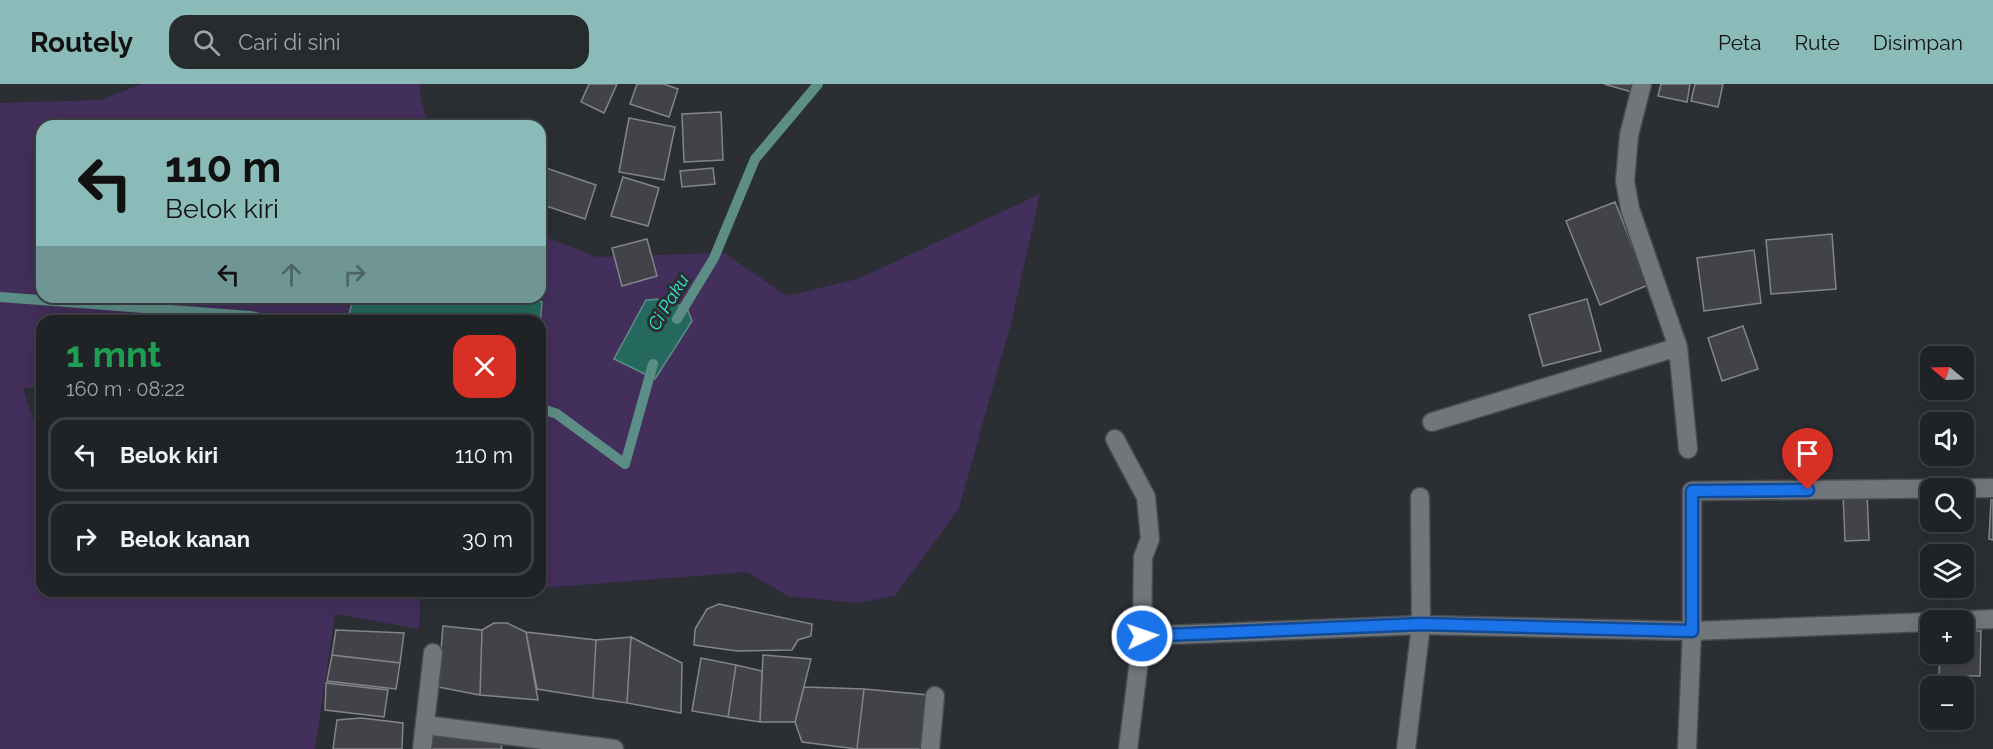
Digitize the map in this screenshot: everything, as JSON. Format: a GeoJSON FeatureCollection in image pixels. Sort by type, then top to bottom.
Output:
{"type":"FeatureCollection","features":[{"type":"Feature","properties":{"kind":"street"},"geometry":{"type":"LineString","coordinates":[[1642,84],[1629,135],[1625,181],[1630,209],[1678,346],[1688,449]]}},
{"type":"Feature","properties":{"kind":"street"},"geometry":{"type":"LineString","coordinates":[[1432,422],[1678,346]]}},
{"type":"Feature","properties":{"kind":"street"},"geometry":{"type":"LineString","coordinates":[[1115,439],[1146,497],[1150,539],[1143,557],[1142,636],[1128,749]]}},
{"type":"Feature","properties":{"kind":"street"},"geometry":{"type":"LineString","coordinates":[[1687,749],[1692,631],[1692,491],[1993,488]]}},
{"type":"Feature","properties":{"kind":"street"},"geometry":{"type":"LineString","coordinates":[[1406,749],[1421,624],[1420,496]]}},
{"type":"Feature","properties":{"kind":"street"},"geometry":{"type":"LineString","coordinates":[[1974,620],[1993,620]]}},
{"type":"Feature","properties":{"kind":"street"},"geometry":{"type":"LineString","coordinates":[[1142,636],[1421,624],[1692,631],[1920,622]]}},
{"type":"Feature","properties":{"kind":"street"},"geometry":{"type":"LineString","coordinates":[[422,749],[433,653]]}},
{"type":"Feature","properties":{"kind":"street"},"geometry":{"type":"LineString","coordinates":[[930,749],[935,696]]}},
{"type":"Feature","properties":{"kind":"street"},"geometry":{"type":"LineString","coordinates":[[425,725],[614,749]]}},
{"type":"Feature","properties":{"kind":"shaded area"},"geometry":{"type":"Polygon","coordinates":[[[142,84],[421,84],[420,94],[426,120],[36,120],[36,303],[546,303],[546,237],[597,257],[724,253],[787,296],[858,279],[1040,194],[1011,323],[959,508],[895,596],[857,603],[788,596],[747,572],[546,588],[546,315],[36,315],[36,387],[23,388],[34,422],[36,422],[36,597],[421,597],[419,629],[335,614],[315,749],[0,749],[0,103],[101,100],[142,84]]]}},
{"type":"Feature","properties":{"kind":"water"},"geometry":{"type":"Polygon","coordinates":[[[662,299],[687,308],[692,321],[655,379],[614,359],[646,300],[662,299]]]}},
{"type":"Feature","properties":{"kind":"water"},"geometry":{"type":"Polygon","coordinates":[[[352,303],[542,303],[541,315],[349,315],[352,303]]]}},
{"type":"Feature","properties":{"kind":"building"},"geometry":{"type":"Polygon","coordinates":[[[589,84],[617,84],[604,113],[581,102],[589,84]]]}},
{"type":"Feature","properties":{"kind":"building"},"geometry":{"type":"Polygon","coordinates":[[[637,84],[664,84],[678,89],[669,117],[630,104],[637,84]]]}},
{"type":"Feature","properties":{"kind":"building"},"geometry":{"type":"Polygon","coordinates":[[[1604,84],[1634,84],[1632,92],[1604,84]]]}},
{"type":"Feature","properties":{"kind":"building"},"geometry":{"type":"Polygon","coordinates":[[[1661,84],[1690,84],[1687,102],[1658,96],[1661,84]]]}},
{"type":"Feature","properties":{"kind":"building"},"geometry":{"type":"Polygon","coordinates":[[[1695,84],[1723,84],[1718,107],[1691,101],[1695,84]]]}},
{"type":"Feature","properties":{"kind":"building"},"geometry":{"type":"Polygon","coordinates":[[[721,112],[723,160],[684,162],[682,114],[721,112]]]}},
{"type":"Feature","properties":{"kind":"building"},"geometry":{"type":"Polygon","coordinates":[[[629,118],[675,127],[664,180],[619,172],[629,118]]]}},
{"type":"Feature","properties":{"kind":"building"},"geometry":{"type":"Polygon","coordinates":[[[546,168],[596,185],[585,219],[546,206],[546,168]]]}},
{"type":"Feature","properties":{"kind":"building"},"geometry":{"type":"Polygon","coordinates":[[[713,168],[715,184],[682,187],[680,171],[713,168]]]}},
{"type":"Feature","properties":{"kind":"building"},"geometry":{"type":"Polygon","coordinates":[[[623,177],[659,188],[648,226],[611,216],[623,177]]]}},
{"type":"Feature","properties":{"kind":"building"},"geometry":{"type":"Polygon","coordinates":[[[1615,202],[1648,285],[1600,305],[1566,221],[1615,202]]]}},
{"type":"Feature","properties":{"kind":"building"},"geometry":{"type":"Polygon","coordinates":[[[1832,234],[1836,289],[1771,294],[1766,240],[1832,234]]]}},
{"type":"Feature","properties":{"kind":"building"},"geometry":{"type":"Polygon","coordinates":[[[647,239],[657,276],[622,286],[612,248],[647,239]]]}},
{"type":"Feature","properties":{"kind":"building"},"geometry":{"type":"Polygon","coordinates":[[[1754,250],[1761,303],[1704,311],[1697,258],[1754,250]]]}},
{"type":"Feature","properties":{"kind":"building"},"geometry":{"type":"Polygon","coordinates":[[[1587,299],[1601,351],[1543,366],[1529,315],[1587,299]]]}},
{"type":"Feature","properties":{"kind":"building"},"geometry":{"type":"Polygon","coordinates":[[[1743,326],[1758,369],[1722,381],[1708,338],[1743,326]]]}},
{"type":"Feature","properties":{"kind":"building"},"geometry":{"type":"Polygon","coordinates":[[[1867,493],[1869,540],[1845,541],[1843,494],[1867,493]]]}},
{"type":"Feature","properties":{"kind":"building"},"geometry":{"type":"Polygon","coordinates":[[[1991,500],[1993,500],[1993,540],[1989,539],[1991,500]]]}},
{"type":"Feature","properties":{"kind":"building"},"geometry":{"type":"Polygon","coordinates":[[[719,604],[812,624],[811,636],[798,640],[792,650],[737,651],[694,645],[695,629],[707,609],[719,604]]]}},
{"type":"Feature","properties":{"kind":"building"},"geometry":{"type":"Polygon","coordinates":[[[494,623],[507,623],[526,632],[538,700],[480,695],[482,630],[494,623]]]}},
{"type":"Feature","properties":{"kind":"building"},"geometry":{"type":"Polygon","coordinates":[[[443,626],[482,630],[480,695],[438,687],[443,626]]]}},
{"type":"Feature","properties":{"kind":"building"},"geometry":{"type":"Polygon","coordinates":[[[336,630],[404,633],[400,663],[332,655],[336,630]]]}},
{"type":"Feature","properties":{"kind":"building"},"geometry":{"type":"Polygon","coordinates":[[[1974,631],[1981,631],[1980,676],[1939,675],[1940,664],[1974,664],[1974,631]]]}},
{"type":"Feature","properties":{"kind":"building"},"geometry":{"type":"Polygon","coordinates":[[[526,632],[596,640],[593,698],[537,689],[526,632]]]}},
{"type":"Feature","properties":{"kind":"building"},"geometry":{"type":"Polygon","coordinates":[[[631,637],[682,663],[681,713],[627,703],[631,637]]]}},
{"type":"Feature","properties":{"kind":"building"},"geometry":{"type":"Polygon","coordinates":[[[631,637],[627,703],[593,698],[596,640],[631,637]]]}},
{"type":"Feature","properties":{"kind":"building"},"geometry":{"type":"Polygon","coordinates":[[[332,655],[400,663],[396,689],[327,681],[332,655]]]}},
{"type":"Feature","properties":{"kind":"building"},"geometry":{"type":"Polygon","coordinates":[[[763,655],[811,659],[795,722],[760,722],[763,655]]]}},
{"type":"Feature","properties":{"kind":"building"},"geometry":{"type":"Polygon","coordinates":[[[701,658],[736,665],[728,717],[692,711],[701,658]]]}},
{"type":"Feature","properties":{"kind":"building"},"geometry":{"type":"Polygon","coordinates":[[[736,665],[762,671],[760,722],[728,717],[736,665]]]}},
{"type":"Feature","properties":{"kind":"building"},"geometry":{"type":"Polygon","coordinates":[[[326,683],[388,690],[384,717],[325,710],[326,683]]]}},
{"type":"Feature","properties":{"kind":"building"},"geometry":{"type":"Polygon","coordinates":[[[804,687],[864,689],[857,749],[802,742],[795,722],[804,687]]]}},
{"type":"Feature","properties":{"kind":"building"},"geometry":{"type":"Polygon","coordinates":[[[864,689],[929,695],[925,749],[857,749],[864,689]]]}},
{"type":"Feature","properties":{"kind":"building"},"geometry":{"type":"Polygon","coordinates":[[[361,718],[403,723],[402,749],[333,749],[337,720],[361,718]]]}},
{"type":"Feature","properties":{"kind":"building"},"geometry":{"type":"Polygon","coordinates":[[[431,731],[499,737],[502,749],[425,749],[431,731]]]}},
{"type":"Feature","properties":{"kind":"waterway","name":"Ci Paku"},"geometry":{"type":"LineString","coordinates":[[677,319],[714,258],[755,159],[818,84]]}},
{"type":"Feature","properties":{"kind":"waterway","name":"Ci Paku"},"geometry":{"type":"LineString","coordinates":[[0,297],[36,300]]}},
{"type":"Feature","properties":{"kind":"waterway","name":"Ci Paku"},"geometry":{"type":"LineString","coordinates":[[79,303],[237,315]]}},
{"type":"Feature","properties":{"kind":"waterway","name":"Ci Paku"},"geometry":{"type":"LineString","coordinates":[[546,410],[557,414],[625,464],[653,364]]}},
{"type":"Feature","properties":{"kind":"route"},"geometry":{"type":"LineString","coordinates":[[1142,636],[1421,624],[1692,631],[1692,491],[1808,490]]}}]}
